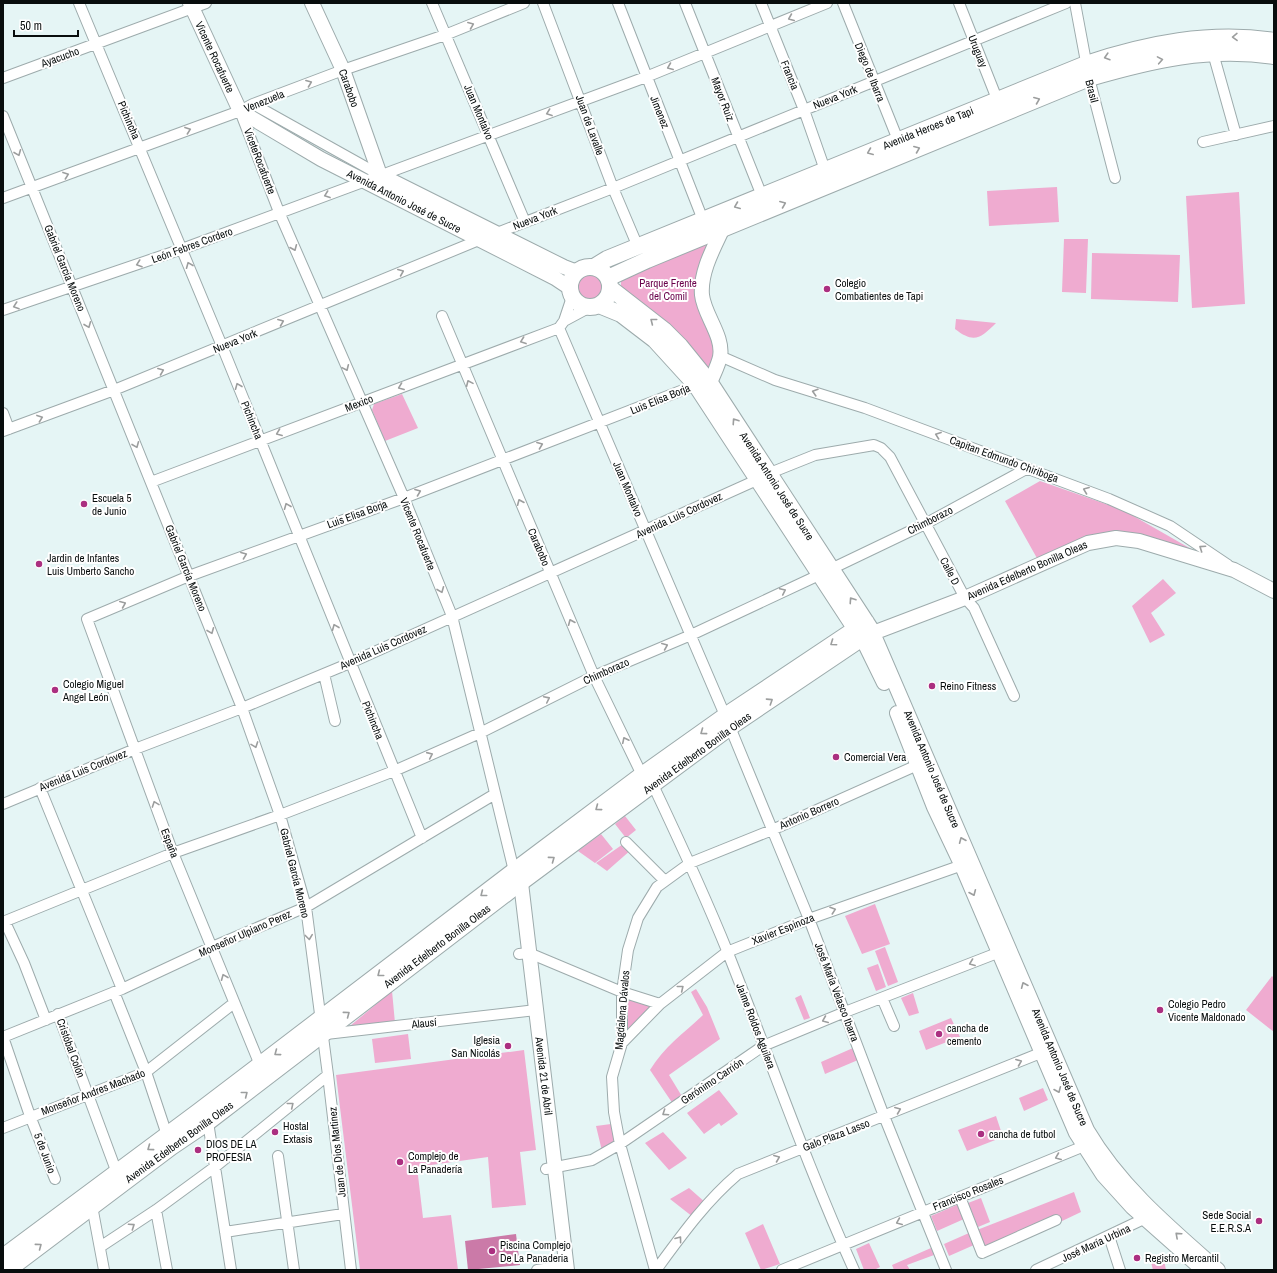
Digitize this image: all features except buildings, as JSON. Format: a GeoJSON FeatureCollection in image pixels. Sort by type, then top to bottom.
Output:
{"type":"FeatureCollection","features":[{"type":"Feature","properties":{"kind":"main road","name":"Carabobo"},"geometry":{"type":"LineString","coordinates":[[312,3],[343,70],[380,175]]}},
{"type":"Feature","properties":{"kind":"main road","name":"Vicente Rocafuerte"},"geometry":{"type":"LineString","coordinates":[[191,6],[240,110]]}},
{"type":"Feature","properties":{"kind":"main road","name":"Avenida Heroes de Tapi"},"geometry":{"type":"LineString","coordinates":[[613,287],[626,269],[722,230],[1087,71],[1131,49],[1194,38],[1249,37],[1274,41]]}},
{"type":"Feature","properties":{"kind":"main road","name":"Avenida Heroes de Tapi"},"geometry":{"type":"LineString","coordinates":[[594,267],[607,259],[638,246],[997,100],[1087,71],[1137,64],[1196,53],[1247,52],[1274,56]]}},
{"type":"Feature","properties":{"kind":"main road","name":"Avenida Antonio José de Sucre"},"geometry":{"type":"LineString","coordinates":[[240,110],[321,159],[555,278],[571,292]]}},
{"type":"Feature","properties":{"kind":"main road","name":"Avenida Antonio José de Sucre"},"geometry":{"type":"LineString","coordinates":[[380,175],[577,272]]}},
{"type":"Feature","properties":{"kind":"main road"},"geometry":{"type":"LineString","coordinates":[[703,384],[720,356],[719,343],[702,294],[704,274],[712,251],[722,230]]}},
{"type":"Feature","properties":{"kind":"main road"},"geometry":{"type":"LineString","coordinates":[[613,287],[601,270],[594,267],[587,267],[577,272],[572,277],[571,292],[580,305],[595,306],[607,298],[626,269]]}},
{"type":"Feature","properties":{"kind":"main road","name":"Avenida Antonio José de Sucre"},"geometry":{"type":"LineString","coordinates":[[613,287],[664,330],[680,346],[703,384],[864,630],[923,762],[1046,1051],[1073,1099],[1089,1144],[1112,1168],[1150,1216],[1203,1270]]}},
{"type":"Feature","properties":{"kind":"main road","name":"Avenida Antonio José de Sucre"},"geometry":{"type":"LineString","coordinates":[[595,306],[621,314],[655,340],[703,384]]}},
{"type":"Feature","properties":{"kind":"main road","name":"Avenida Edelberto Bonilla Oleas"},"geometry":{"type":"LineString","coordinates":[[12,1266],[208,1122],[321,1027],[647,780],[728,721],[864,630],[893,626],[965,598],[1088,542],[1116,538],[1139,541],[1234,570]]}},
{"type":"Feature","properties":{"kind":"main road","name":"Capitan Edmundo Chiriboga"},"geometry":{"type":"LineString","coordinates":[[1234,570],[1274,591]]}},
{"type":"Feature","properties":{"kind":"main road","name":"Avenida 21 de Abril"},"geometry":{"type":"LineString","coordinates":[[515,881],[551,1169],[561,1269]]}},
{"type":"Feature","properties":{"kind":"main road","name":"Avenida Edelberto Bonilla Oleas"},"geometry":{"type":"LineString","coordinates":[[12,1266],[116,1173],[260,1065],[321,1027]]}},
{"type":"Feature","properties":{"kind":"main road","name":"Avenida Antonio José de Sucre"},"geometry":{"type":"LineString","coordinates":[[1150,1216],[1218,1270]]}},
{"type":"Feature","properties":{"kind":"street","name":"Pichincha"},"geometry":{"type":"LineString","coordinates":[[79,3],[97,43],[222,346],[422,838]]}},
{"type":"Feature","properties":{"kind":"street","name":"Ayacucho"},"geometry":{"type":"LineString","coordinates":[[3,78],[191,6],[206,3]]}},
{"type":"Feature","properties":{"kind":"street","name":"Juan Montalvo"},"geometry":{"type":"LineString","coordinates":[[432,3],[525,222]]}},
{"type":"Feature","properties":{"kind":"street","name":"Venezuela"},"geometry":{"type":"LineString","coordinates":[[3,198],[140,148],[343,70],[445,35],[524,3]]}},
{"type":"Feature","properties":{"kind":"street","name":"Juan de Lavalle"},"geometry":{"type":"LineString","coordinates":[[542,3],[581,101],[613,188],[638,246]]}},
{"type":"Feature","properties":{"kind":"street","name":"Jimenez"},"geometry":{"type":"LineString","coordinates":[[618,3],[703,220]]}},
{"type":"Feature","properties":{"kind":"street","name":"Mayor Ruiz"},"geometry":{"type":"LineString","coordinates":[[685,3],[762,196]]}},
{"type":"Feature","properties":{"kind":"street","name":"Francia"},"geometry":{"type":"LineString","coordinates":[[761,3],[804,110],[825,170]]}},
{"type":"Feature","properties":{"kind":"street","name":"León Febres Cordero"},"geometry":{"type":"LineString","coordinates":[[3,310],[182,250],[279,212],[646,77],[827,3]]}},
{"type":"Feature","properties":{"kind":"street","name":"Diego de Ibarra"},"geometry":{"type":"LineString","coordinates":[[843,3],[898,140]]}},
{"type":"Feature","properties":{"kind":"street","name":"Uruguay"},"geometry":{"type":"LineString","coordinates":[[958,3],[997,100]]}},
{"type":"Feature","properties":{"kind":"street","name":"Nueva York"},"geometry":{"type":"LineString","coordinates":[[6,430],[114,390],[479,240],[680,161],[1066,3]]}},
{"type":"Feature","properties":{"kind":"street","name":"Brasil"},"geometry":{"type":"LineString","coordinates":[[1075,3],[1087,71],[1115,178]]}},
{"type":"Feature","properties":{"kind":"street"},"geometry":{"type":"LineString","coordinates":[[1213,53],[1236,135]]}},
{"type":"Feature","properties":{"kind":"street","name":"Avenida Antonio José de Sucre"},"geometry":{"type":"LineString","coordinates":[[253,104],[380,175]]}},
{"type":"Feature","properties":{"kind":"street","name":"ViceteRocafuerte"},"geometry":{"type":"LineString","coordinates":[[240,110],[279,212]]}},
{"type":"Feature","properties":{"kind":"street","name":"Gabriel García Moreno"},"geometry":{"type":"LineString","coordinates":[[3,116],[242,708],[280,815],[306,907],[321,1027]]}},
{"type":"Feature","properties":{"kind":"street"},"geometry":{"type":"LineString","coordinates":[[1204,142],[1274,126]]}},
{"type":"Feature","properties":{"kind":"street","name":"Vicente Rocafuerte"},"geometry":{"type":"LineString","coordinates":[[279,212],[319,307],[404,498],[452,616],[515,881]]}},
{"type":"Feature","properties":{"kind":"street"},"geometry":{"type":"LineString","coordinates":[[562,325],[571,292]]}},
{"type":"Feature","properties":{"kind":"street","name":"Mexico"},"geometry":{"type":"LineString","coordinates":[[151,482],[562,325],[595,306]]}},
{"type":"Feature","properties":{"kind":"street","name":"Carabobo"},"geometry":{"type":"LineString","coordinates":[[442,316],[594,676],[647,780]]}},
{"type":"Feature","properties":{"kind":"street","name":"Juan Montalvo"},"geometry":{"type":"LineString","coordinates":[[562,325],[600,423],[728,721]]}},
{"type":"Feature","properties":{"kind":"street","name":"Capitan Edmundo Chiriboga"},"geometry":{"type":"LineString","coordinates":[[720,356],[775,380],[865,408],[1109,499],[1170,526],[1234,570]]}},
{"type":"Feature","properties":{"kind":"street","name":"Luis Elisa Borja"},"geometry":{"type":"LineString","coordinates":[[87,619],[189,576],[298,535],[404,498],[502,459],[703,384]]}},
{"type":"Feature","properties":{"kind":"street"},"geometry":{"type":"LineString","coordinates":[[3,413],[6,430]]}},
{"type":"Feature","properties":{"kind":"street","name":"Avenida Luis Cordovez"},"geometry":{"type":"LineString","coordinates":[[3,804],[135,749],[242,708],[350,663],[452,616],[646,531],[764,476],[816,455],[874,445],[881,448]]}},
{"type":"Feature","properties":{"kind":"street","name":"Calle D"},"geometry":{"type":"LineString","coordinates":[[881,448],[890,457],[965,598],[974,608],[1014,696]]}},
{"type":"Feature","properties":{"kind":"street","name":"Chimborazo"},"geometry":{"type":"LineString","coordinates":[[4,922],[173,853],[280,815],[394,771],[480,732],[594,676],[691,635],[825,572],[925,524],[1028,468]]}},
{"type":"Feature","properties":{"kind":"street","name":"España"},"geometry":{"type":"LineString","coordinates":[[87,619],[173,853],[260,1065]]}},
{"type":"Feature","properties":{"kind":"street"},"geometry":{"type":"LineString","coordinates":[[324,674],[335,721]]}},
{"type":"Feature","properties":{"kind":"street","name":"José María Velasco Ibarra"},"geometry":{"type":"LineString","coordinates":[[728,721],[809,919],[884,1116],[946,1270]]}},
{"type":"Feature","properties":{"kind":"street","name":"Antonio Borrero"},"geometry":{"type":"LineString","coordinates":[[690,863],[772,830],[923,762]]}},
{"type":"Feature","properties":{"kind":"street","name":"Jaime Roldos Aguilera"},"geometry":{"type":"LineString","coordinates":[[647,780],[690,863],[727,952],[803,1148],[854,1270]]}},
{"type":"Feature","properties":{"kind":"street"},"geometry":{"type":"LineString","coordinates":[[40,788],[82,889],[167,1135]]}},
{"type":"Feature","properties":{"kind":"street","name":"Monseñor Ulpiano Perez"},"geometry":{"type":"LineString","coordinates":[[3,1037],[118,990],[212,947],[306,907],[495,794]]}},
{"type":"Feature","properties":{"kind":"street"},"geometry":{"type":"LineString","coordinates":[[626,842],[665,881]]}},
{"type":"Feature","properties":{"kind":"street","name":"Magdalena Dávalos"},"geometry":{"type":"LineString","coordinates":[[655,1270],[620,1144],[614,1112],[612,1077],[622,1043],[622,992],[628,950],[638,918],[657,887],[690,863]]}},
{"type":"Feature","properties":{"kind":"street","name":"Xavier Espinoza"},"geometry":{"type":"LineString","coordinates":[[622,1043],[660,1004],[727,952],[809,919],[966,864]]}},
{"type":"Feature","properties":{"kind":"street","name":"Cristóbal Colón"},"geometry":{"type":"LineString","coordinates":[[4,922],[24,963],[46,1020]]}},
{"type":"Feature","properties":{"kind":"street","name":"Gerónimo Carrión"},"geometry":{"type":"LineString","coordinates":[[551,1169],[592,1160],[620,1144],[763,1046],[845,1012],[1004,951]]}},
{"type":"Feature","properties":{"kind":"street"},"geometry":{"type":"LineString","coordinates":[[524,953],[622,992],[660,1004]]}},
{"type":"Feature","properties":{"kind":"street"},"geometry":{"type":"LineString","coordinates":[[882,998],[894,1026]]}},
{"type":"Feature","properties":{"kind":"street","name":"Monseñor Andres Machado"},"geometry":{"type":"LineString","coordinates":[[3,1128],[30,1116],[146,1072],[234,1003]]}},
{"type":"Feature","properties":{"kind":"street","name":"Alausí"},"geometry":{"type":"LineString","coordinates":[[321,1027],[531,1011]]}},
{"type":"Feature","properties":{"kind":"street","name":"Cristóbal Colón"},"geometry":{"type":"LineString","coordinates":[[58,1014],[116,1173]]}},
{"type":"Feature","properties":{"kind":"street","name":"Juan de Dios Martinez"},"geometry":{"type":"LineString","coordinates":[[321,1027],[351,1270]]}},
{"type":"Feature","properties":{"kind":"street","name":"5 de Junio"},"geometry":{"type":"LineString","coordinates":[[3,1037],[30,1116],[55,1179]]}},
{"type":"Feature","properties":{"kind":"street","name":"Galo Plaza Lasso"},"geometry":{"type":"LineString","coordinates":[[655,1270],[701,1210],[728,1182],[745,1170],[1046,1051]]}},
{"type":"Feature","properties":{"kind":"street"},"geometry":{"type":"LineString","coordinates":[[100,1247],[156,1210],[216,1166],[328,1075]]}},
{"type":"Feature","properties":{"kind":"street"},"geometry":{"type":"LineString","coordinates":[[208,1122],[231,1270]]}},
{"type":"Feature","properties":{"kind":"street","name":"Francisco Rosales"},"geometry":{"type":"LineString","coordinates":[[782,1270],[1089,1144]]}},
{"type":"Feature","properties":{"kind":"street"},"geometry":{"type":"LineString","coordinates":[[278,1156],[286,1222],[294,1270]]}},
{"type":"Feature","properties":{"kind":"street"},"geometry":{"type":"LineString","coordinates":[[960,1197],[982,1252],[1056,1220]]}},
{"type":"Feature","properties":{"kind":"street"},"geometry":{"type":"LineString","coordinates":[[92,1206],[104,1270]]}},
{"type":"Feature","properties":{"kind":"street"},"geometry":{"type":"LineString","coordinates":[[156,1210],[167,1270]]}},
{"type":"Feature","properties":{"kind":"street"},"geometry":{"type":"LineString","coordinates":[[225,1232],[343,1214]]}},
{"type":"Feature","properties":{"kind":"street","name":"José María Urbina"},"geometry":{"type":"LineString","coordinates":[[1036,1270],[1150,1216]]}},
{"type":"Feature","properties":{"kind":"street"},"geometry":{"type":"LineString","coordinates":[[1110,1236],[1120,1270]]}},
{"type":"Feature","properties":{"kind":"street"},"geometry":{"type":"LineString","coordinates":[[537,1270],[561,1269]]}},
{"type":"Feature","properties":{"kind":"green space"},"geometry":{"type":"Polygon","coordinates":[[[1057,187],[1059,222],[989,226],[987,191],[1057,187]]]}},
{"type":"Feature","properties":{"kind":"green space"},"geometry":{"type":"Polygon","coordinates":[[[1239,192],[1245,304],[1192,308],[1186,196],[1239,192]]]}},
{"type":"Feature","properties":{"kind":"green space","name":"Parque Frente del Comil"},"geometry":{"type":"Polygon","coordinates":[[[715,238],[700,272],[716,352],[710,374],[621,288],[621,279],[715,238]]]}},
{"type":"Feature","properties":{"kind":"green space"},"geometry":{"type":"Polygon","coordinates":[[[1064,239],[1088,239],[1086,293],[1062,292],[1064,239]]]}},
{"type":"Feature","properties":{"kind":"green space"},"geometry":{"type":"Polygon","coordinates":[[[1092,253],[1180,255],[1178,302],[1091,299],[1092,253]]]}},
{"type":"Feature","properties":{"kind":"green space"},"geometry":{"type":"Polygon","coordinates":[[[589,273],[599,277],[603,287],[599,297],[589,301],[579,297],[575,287],[579,277],[589,273]]]}},
{"type":"Feature","properties":{"kind":"green space"},"geometry":{"type":"Polygon","coordinates":[[[956,319],[996,323],[986,332],[972,338],[955,329],[956,319]]]}},
{"type":"Feature","properties":{"kind":"green space"},"geometry":{"type":"Polygon","coordinates":[[[402,394],[418,428],[385,441],[372,410],[374,404],[402,394]]]}},
{"type":"Feature","properties":{"kind":"green space"},"geometry":{"type":"Polygon","coordinates":[[[1040,481],[1123,510],[1207,558],[1142,536],[1038,560],[1005,501],[1040,481]]]}},
{"type":"Feature","properties":{"kind":"green space"},"geometry":{"type":"Polygon","coordinates":[[[1163,579],[1176,593],[1151,613],[1165,635],[1150,643],[1132,606],[1163,579]]]}},
{"type":"Feature","properties":{"kind":"green space"},"geometry":{"type":"Polygon","coordinates":[[[625,816],[636,830],[626,838],[615,824],[625,816]]]}},
{"type":"Feature","properties":{"kind":"green space"},"geometry":{"type":"Polygon","coordinates":[[[601,834],[613,849],[595,863],[578,851],[601,834]]]}},
{"type":"Feature","properties":{"kind":"green space"},"geometry":{"type":"Polygon","coordinates":[[[626,842],[632,849],[607,871],[596,863],[626,842]]]}},
{"type":"Feature","properties":{"kind":"green space"},"geometry":{"type":"Polygon","coordinates":[[[875,904],[890,944],[862,954],[845,916],[875,904]]]}},
{"type":"Feature","properties":{"kind":"green space"},"geometry":{"type":"Polygon","coordinates":[[[885,947],[898,982],[888,986],[875,951],[885,947]]]}},
{"type":"Feature","properties":{"kind":"green space"},"geometry":{"type":"Polygon","coordinates":[[[878,964],[886,987],[876,991],[867,968],[878,964]]]}},
{"type":"Feature","properties":{"kind":"green space"},"geometry":{"type":"Polygon","coordinates":[[[1272,976],[1274,978],[1274,1032],[1246,1010],[1272,976]]]}},
{"type":"Feature","properties":{"kind":"green space"},"geometry":{"type":"Polygon","coordinates":[[[696,989],[707,1007],[720,1039],[669,1075],[683,1098],[673,1104],[650,1070],[668,1047],[703,1015],[691,992],[696,989]]]}},
{"type":"Feature","properties":{"kind":"green space"},"geometry":{"type":"Polygon","coordinates":[[[392,991],[395,1023],[352,1029],[350,1026],[392,991]]]}},
{"type":"Feature","properties":{"kind":"green space"},"geometry":{"type":"Polygon","coordinates":[[[913,993],[919,1013],[909,1016],[901,998],[913,993]]]}},
{"type":"Feature","properties":{"kind":"green space"},"geometry":{"type":"Polygon","coordinates":[[[801,995],[810,1018],[804,1020],[795,998],[801,995]]]}},
{"type":"Feature","properties":{"kind":"green space"},"geometry":{"type":"Polygon","coordinates":[[[627,998],[653,1006],[630,1029],[628,1028],[627,998]]]}},
{"type":"Feature","properties":{"kind":"green space","name":"cancha de cemento"},"geometry":{"type":"Polygon","coordinates":[[[951,1018],[960,1037],[926,1050],[919,1031],[951,1018]]]}},
{"type":"Feature","properties":{"kind":"green space"},"geometry":{"type":"Polygon","coordinates":[[[408,1034],[411,1059],[375,1063],[372,1039],[408,1034]]]}},
{"type":"Feature","properties":{"kind":"green space"},"geometry":{"type":"Polygon","coordinates":[[[853,1048],[858,1060],[825,1074],[821,1062],[853,1048]]]}},
{"type":"Feature","properties":{"kind":"green space","name":"Complejo de La Panadería"},"geometry":{"type":"Polygon","coordinates":[[[524,1050],[536,1150],[520,1152],[526,1205],[492,1208],[488,1157],[417,1167],[423,1218],[451,1215],[458,1270],[360,1270],[336,1075],[524,1050]]]}},
{"type":"Feature","properties":{"kind":"green space"},"geometry":{"type":"Polygon","coordinates":[[[1043,1088],[1048,1100],[1024,1111],[1019,1098],[1043,1088]]]}},
{"type":"Feature","properties":{"kind":"green space"},"geometry":{"type":"Polygon","coordinates":[[[719,1090],[738,1114],[721,1126],[719,1123],[704,1134],[687,1113],[719,1090]]]}},
{"type":"Feature","properties":{"kind":"green space","name":"cancha de futbol"},"geometry":{"type":"Polygon","coordinates":[[[996,1116],[1003,1137],[967,1151],[958,1130],[996,1116]]]}},
{"type":"Feature","properties":{"kind":"green space"},"geometry":{"type":"Polygon","coordinates":[[[611,1124],[617,1142],[602,1151],[596,1126],[611,1124]]]}},
{"type":"Feature","properties":{"kind":"green space"},"geometry":{"type":"Polygon","coordinates":[[[663,1132],[687,1158],[669,1170],[645,1143],[663,1132]]]}},
{"type":"Feature","properties":{"kind":"green space"},"geometry":{"type":"Polygon","coordinates":[[[689,1188],[706,1203],[693,1217],[670,1199],[689,1188]]]}},
{"type":"Feature","properties":{"kind":"green space"},"geometry":{"type":"Polygon","coordinates":[[[1074,1192],[1081,1212],[1060,1222],[1057,1215],[985,1248],[977,1230],[1074,1192]]]}},
{"type":"Feature","properties":{"kind":"green space"},"geometry":{"type":"Polygon","coordinates":[[[981,1198],[990,1222],[978,1227],[968,1203],[981,1198]]]}},
{"type":"Feature","properties":{"kind":"green space"},"geometry":{"type":"Polygon","coordinates":[[[959,1204],[964,1219],[937,1231],[931,1216],[959,1204]]]}},
{"type":"Feature","properties":{"kind":"green space"},"geometry":{"type":"Polygon","coordinates":[[[763,1224],[780,1264],[761,1270],[745,1233],[763,1224]]]}},
{"type":"Feature","properties":{"kind":"green space"},"geometry":{"type":"Polygon","coordinates":[[[969,1233],[974,1245],[949,1256],[944,1244],[969,1233]]]}},
{"type":"Feature","properties":{"kind":"green space"},"geometry":{"type":"Polygon","coordinates":[[[869,1243],[880,1267],[874,1270],[864,1270],[856,1249],[869,1243]]]}},
{"type":"Feature","properties":{"kind":"green space"},"geometry":{"type":"Polygon","coordinates":[[[931,1248],[934,1255],[907,1265],[910,1270],[894,1270],[892,1265],[931,1248]]]}},
{"type":"Feature","properties":{"kind":"green space"},"geometry":{"type":"Polygon","coordinates":[[[1164,1260],[1166,1270],[1153,1270],[1151,1262],[1164,1260]]]}},
{"type":"Feature","properties":{"kind":"shaded area","name":"Piscina Complejo De La Panaderia"},"geometry":{"type":"Polygon","coordinates":[[[516,1234],[520,1265],[468,1270],[465,1241],[516,1234]]]}},
{"type":"Feature","properties":{"kind":"place","name":"Colegio Combatientes de Tapi"},"geometry":{"type":"Point","coordinates":[827,289]}},
{"type":"Feature","properties":{"kind":"place","name":"Escuela 5 de Junio"},"geometry":{"type":"Point","coordinates":[84,504]}},
{"type":"Feature","properties":{"kind":"place","name":"Jardin de Infantes Luis Umberto Sancho"},"geometry":{"type":"Point","coordinates":[39,564]}},
{"type":"Feature","properties":{"kind":"place","name":"Reino Fitness"},"geometry":{"type":"Point","coordinates":[932,686]}},
{"type":"Feature","properties":{"kind":"place","name":"Colegio Miguel Angel León"},"geometry":{"type":"Point","coordinates":[55,690]}},
{"type":"Feature","properties":{"kind":"place","name":"Comercial Vera"},"geometry":{"type":"Point","coordinates":[836,757]}},
{"type":"Feature","properties":{"kind":"place","name":"Colegio Pedro Vicente Maldonado"},"geometry":{"type":"Point","coordinates":[1160,1010]}},
{"type":"Feature","properties":{"kind":"place","name":"cancha de cemento"},"geometry":{"type":"Point","coordinates":[939,1034]}},
{"type":"Feature","properties":{"kind":"place","name":"Iglesia San Nicolás"},"geometry":{"type":"Point","coordinates":[508,1046]}},
{"type":"Feature","properties":{"kind":"place","name":"Hostal Extasis"},"geometry":{"type":"Point","coordinates":[275,1132]}},
{"type":"Feature","properties":{"kind":"place","name":"cancha de futbol"},"geometry":{"type":"Point","coordinates":[981,1134]}},
{"type":"Feature","properties":{"kind":"place","name":"DIOS DE LA PROFESIA"},"geometry":{"type":"Point","coordinates":[198,1150]}},
{"type":"Feature","properties":{"kind":"place","name":"Complejo de La Panadería"},"geometry":{"type":"Point","coordinates":[400,1162]}},
{"type":"Feature","properties":{"kind":"place","name":"Sede Social E.E.R.S.A"},"geometry":{"type":"Point","coordinates":[1259,1221]}},
{"type":"Feature","properties":{"kind":"place","name":"Piscina Complejo De La Panaderia"},"geometry":{"type":"Point","coordinates":[492,1251]}},
{"type":"Feature","properties":{"kind":"place","name":"Registro Mercantil"},"geometry":{"type":"Point","coordinates":[1137,1258]}}]}
